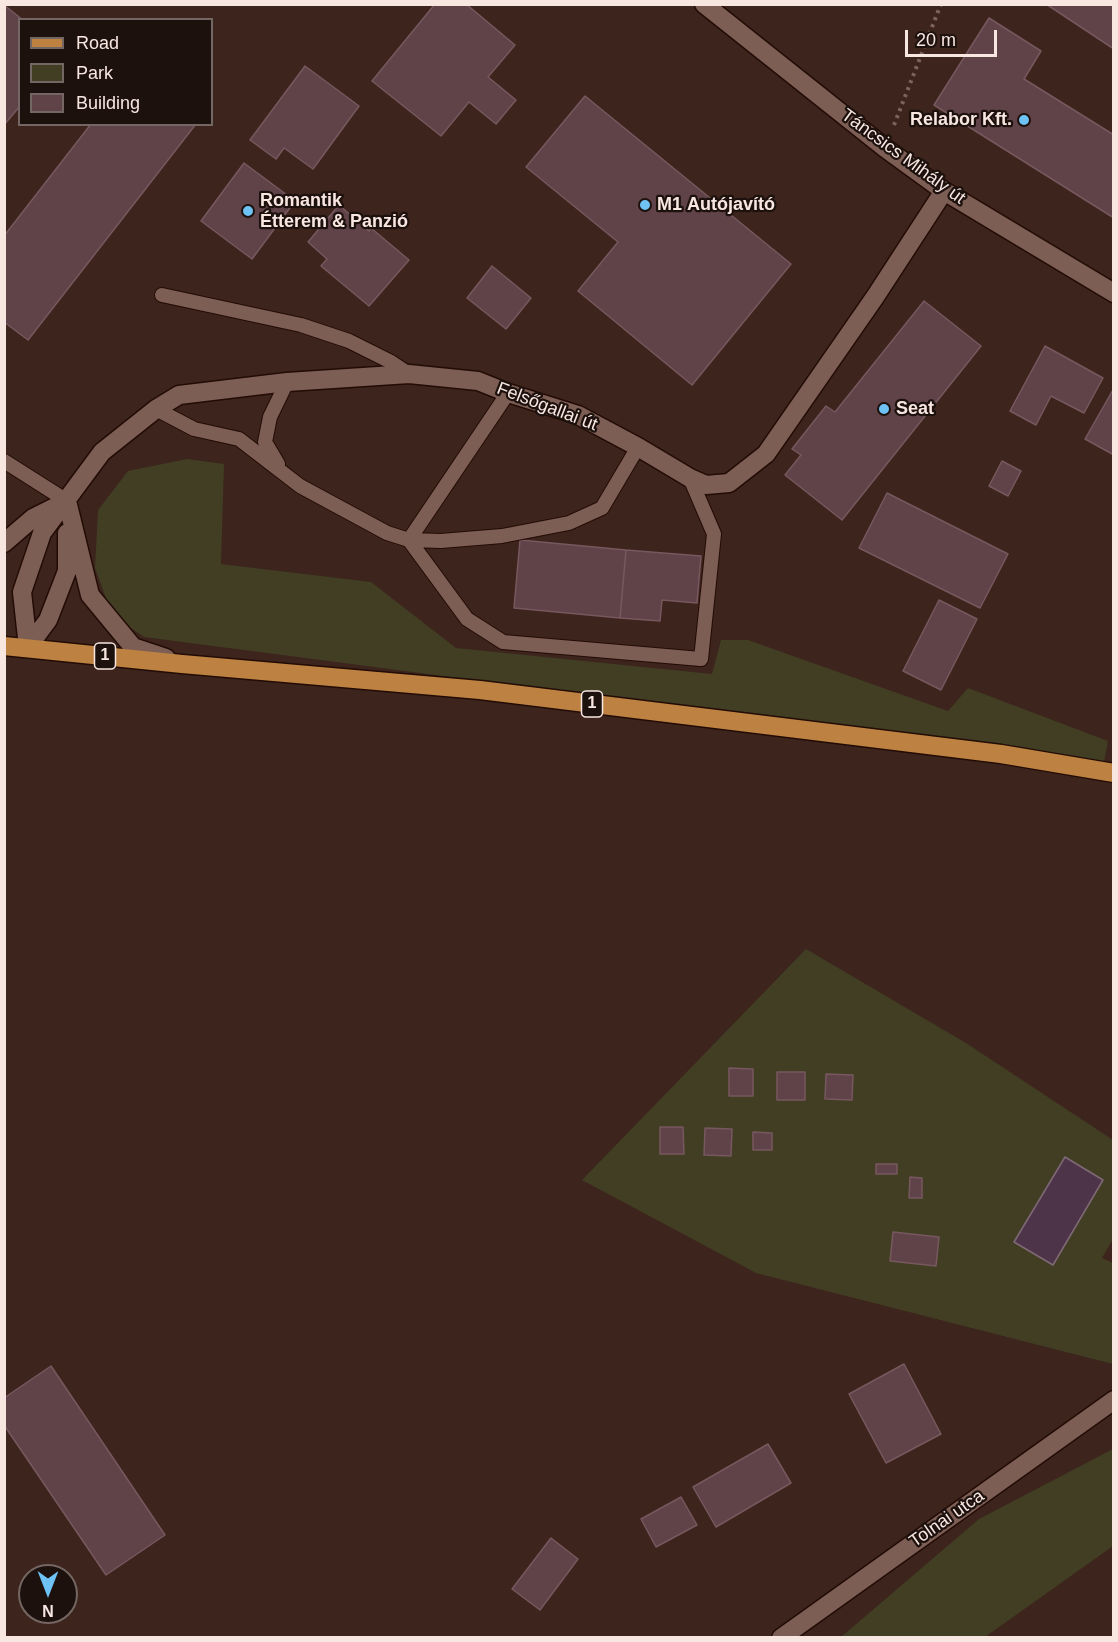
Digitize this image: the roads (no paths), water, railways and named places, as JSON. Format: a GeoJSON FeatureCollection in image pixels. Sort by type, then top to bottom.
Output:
{"type":"FeatureCollection","features":[{"type":"Feature","properties":{"kind":"main road","name":"1"},"geometry":{"type":"LineString","coordinates":[[4,646],[480,690],[1001,754],[1113,772]]}},
{"type":"Feature","properties":{"kind":"street","name":"Táncsics Mihály út"},"geometry":{"type":"LineString","coordinates":[[704,4],[885,148],[944,191],[1113,293]]}},
{"type":"Feature","properties":{"kind":"street","name":"Felsőgallai út"},"geometry":{"type":"LineString","coordinates":[[28,647],[22,592],[42,533],[102,452],[156,409],[179,395],[287,382],[409,374],[478,381],[578,416],[638,447],[690,478],[706,484],[729,483],[766,454],[875,297],[944,191]]}},
{"type":"Feature","properties":{"kind":"street"},"geometry":{"type":"LineString","coordinates":[[4,543],[33,518],[67,501]]}},
{"type":"Feature","properties":{"kind":"street"},"geometry":{"type":"LineString","coordinates":[[28,647],[48,620],[67,571],[67,501]]}},
{"type":"Feature","properties":{"kind":"street"},"geometry":{"type":"LineString","coordinates":[[67,501],[90,595],[133,647],[182,664]]}},
{"type":"Feature","properties":{"kind":"street","name":"Tolnai utca"},"geometry":{"type":"LineString","coordinates":[[781,1638],[1113,1400]]}},
{"type":"Feature","properties":{"kind":"lane"},"geometry":{"type":"LineString","coordinates":[[162,295],[301,325],[349,341],[391,362],[409,374]]}},
{"type":"Feature","properties":{"kind":"lane"},"geometry":{"type":"LineString","coordinates":[[280,469],[265,442],[270,417],[287,382]]}},
{"type":"Feature","properties":{"kind":"lane"},"geometry":{"type":"LineString","coordinates":[[409,540],[508,393]]}},
{"type":"Feature","properties":{"kind":"lane"},"geometry":{"type":"LineString","coordinates":[[156,409],[194,429],[239,439],[300,486],[387,533],[409,540],[441,541],[501,536],[569,524],[602,508],[638,447]]}},
{"type":"Feature","properties":{"kind":"lane"},"geometry":{"type":"LineString","coordinates":[[4,461],[67,501]]}},
{"type":"Feature","properties":{"kind":"lane"},"geometry":{"type":"LineString","coordinates":[[409,540],[467,619],[503,642],[701,659],[714,534],[690,478]]}},
{"type":"Feature","properties":{"kind":"place","name":"Relabor Kft."},"geometry":{"type":"Point","coordinates":[1024,120]}},
{"type":"Feature","properties":{"kind":"place","name":"M1 Autójavító"},"geometry":{"type":"Point","coordinates":[645,205]}},
{"type":"Feature","properties":{"kind":"place","name":"Romantik Étterem & Panzió"},"geometry":{"type":"Point","coordinates":[248,211]}},
{"type":"Feature","properties":{"kind":"place","name":"Seat"},"geometry":{"type":"Point","coordinates":[884,409]}}]}
